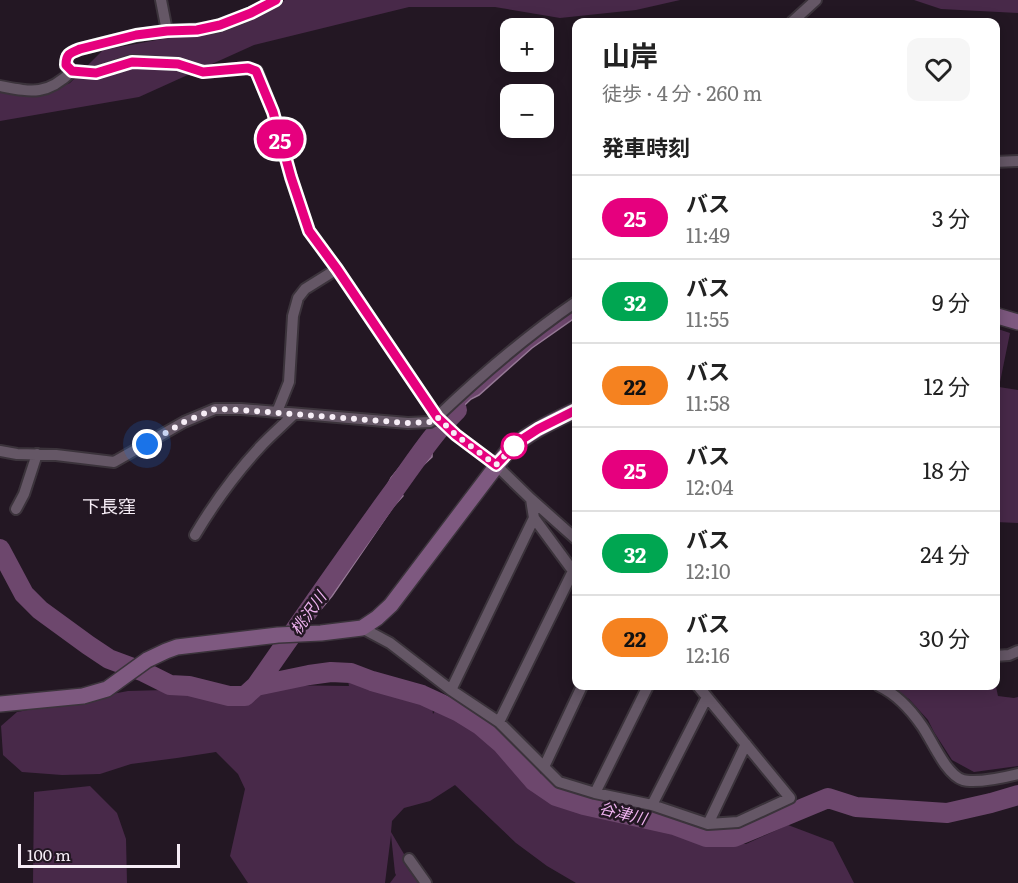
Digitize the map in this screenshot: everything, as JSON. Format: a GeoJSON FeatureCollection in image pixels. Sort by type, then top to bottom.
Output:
{"type":"FeatureCollection","features":[{"type":"Feature","properties":{"kind":"street"},"geometry":{"type":"LineString","coordinates":[[160,0],[167,31]]}},
{"type":"Feature","properties":{"kind":"street"},"geometry":{"type":"LineString","coordinates":[[276,0],[220,25],[197,30],[136,35],[80,49],[71,52],[66,58],[66,65],[72,71],[96,73],[132,62],[178,64],[203,72],[248,68],[256,71],[273,112],[309,231],[437,417],[456,435],[496,465],[572,535]]}},
{"type":"Feature","properties":{"kind":"street"},"geometry":{"type":"LineString","coordinates":[[796,18],[816,0]]}},
{"type":"Feature","properties":{"kind":"street"},"geometry":{"type":"LineString","coordinates":[[0,86],[30,91],[48,88],[64,79],[72,71]]}},
{"type":"Feature","properties":{"kind":"street"},"geometry":{"type":"LineString","coordinates":[[1000,162],[1018,161]]}},
{"type":"Feature","properties":{"kind":"street"},"geometry":{"type":"LineString","coordinates":[[277,412],[289,382],[293,316],[298,298],[305,289],[337,269]]}},
{"type":"Feature","properties":{"kind":"street"},"geometry":{"type":"LineString","coordinates":[[0,451],[114,462],[184,422],[215,409],[408,423],[430,422],[506,354],[572,305]]}},
{"type":"Feature","properties":{"kind":"street"},"geometry":{"type":"LineString","coordinates":[[1000,317],[1018,322]]}},
{"type":"Feature","properties":{"kind":"street"},"geometry":{"type":"LineString","coordinates":[[0,704],[96,693],[107,689],[147,660],[177,647],[362,628],[391,605],[496,465],[518,442],[572,412]]}},
{"type":"Feature","properties":{"kind":"street"},"geometry":{"type":"LineString","coordinates":[[195,535],[233,478],[260,447],[294,414]]}},
{"type":"Feature","properties":{"kind":"street"},"geometry":{"type":"LineString","coordinates":[[16,509],[24,494],[37,454]]}},
{"type":"Feature","properties":{"kind":"street"},"geometry":{"type":"LineString","coordinates":[[531,499],[534,518],[572,569]]}},
{"type":"Feature","properties":{"kind":"street"},"geometry":{"type":"LineString","coordinates":[[451,690],[534,518]]}},
{"type":"Feature","properties":{"kind":"street"},"geometry":{"type":"LineString","coordinates":[[499,722],[572,579]]}},
{"type":"Feature","properties":{"kind":"street"},"geometry":{"type":"LineString","coordinates":[[362,628],[390,643],[451,690],[499,722],[559,782],[595,793],[652,805],[708,824],[738,822],[790,798],[702,690]]}},
{"type":"Feature","properties":{"kind":"street"},"geometry":{"type":"LineString","coordinates":[[1000,656],[1018,651]]}},
{"type":"Feature","properties":{"kind":"street"},"geometry":{"type":"LineString","coordinates":[[544,767],[580,690]]}},
{"type":"Feature","properties":{"kind":"street"},"geometry":{"type":"LineString","coordinates":[[595,793],[646,690]]}},
{"type":"Feature","properties":{"kind":"street"},"geometry":{"type":"LineString","coordinates":[[888,690],[923,726],[942,760],[963,780],[989,781],[1018,774]]}},
{"type":"Feature","properties":{"kind":"street"},"geometry":{"type":"LineString","coordinates":[[652,805],[708,697]]}},
{"type":"Feature","properties":{"kind":"street"},"geometry":{"type":"LineString","coordinates":[[708,824],[746,744]]}},
{"type":"Feature","properties":{"kind":"street"},"geometry":{"type":"LineString","coordinates":[[409,859],[426,883]]}},
{"type":"Feature","properties":{"kind":"shaded area"},"geometry":{"type":"Polygon","coordinates":[[[285,0],[680,0],[636,10],[560,18],[495,7],[409,7],[254,45],[139,97],[0,121],[0,91],[39,97],[70,83],[103,50],[243,24],[285,0]]]}},
{"type":"Feature","properties":{"kind":"shaded area"},"geometry":{"type":"Polygon","coordinates":[[[914,0],[1018,0],[1018,13],[941,9],[914,0]]]}},
{"type":"Feature","properties":{"kind":"shaded area"},"geometry":{"type":"Polygon","coordinates":[[[572,310],[572,320],[532,348],[479,395],[471,399],[426,442],[400,476],[416,468],[432,454],[432,457],[401,486],[403,496],[332,596],[307,626],[304,625],[326,599],[364,543],[371,518],[391,478],[426,435],[540,332],[572,310]]]}},
{"type":"Feature","properties":{"kind":"shaded area"},"geometry":{"type":"Polygon","coordinates":[[[1000,330],[1010,333],[1000,382],[1000,330]]]}},
{"type":"Feature","properties":{"kind":"shaded area"},"geometry":{"type":"Polygon","coordinates":[[[1000,387],[1018,390],[1018,523],[1000,522],[1000,387]]]}},
{"type":"Feature","properties":{"kind":"shaded area"},"geometry":{"type":"Polygon","coordinates":[[[348,681],[391,692],[432,707],[433,714],[435,711],[447,712],[484,729],[546,799],[707,843],[746,844],[788,825],[833,842],[854,883],[576,883],[547,866],[516,843],[455,785],[430,801],[404,808],[392,821],[391,832],[421,883],[390,883],[396,875],[391,835],[385,883],[248,883],[230,856],[245,789],[238,774],[216,752],[131,764],[100,774],[62,775],[22,772],[3,755],[1,726],[17,712],[128,691],[199,689],[231,704],[275,685],[349,686],[348,681]]]}},
{"type":"Feature","properties":{"kind":"shaded area"},"geometry":{"type":"Polygon","coordinates":[[[893,690],[997,690],[998,696],[1018,697],[1018,766],[974,772],[952,760],[928,720],[909,699],[893,690]]]}},
{"type":"Feature","properties":{"kind":"shaded area"},"geometry":{"type":"Polygon","coordinates":[[[90,786],[117,813],[126,839],[127,883],[33,883],[34,792],[90,786]]]}},
{"type":"Feature","properties":{"kind":"waterway","name":"桃沢川"},"geometry":{"type":"LineString","coordinates":[[0,549],[24,594],[40,610],[109,659],[170,685],[189,686],[229,696],[245,696],[256,686],[422,452],[457,410]]}},
{"type":"Feature","properties":{"kind":"waterway","name":"谷津川"},"geometry":{"type":"LineString","coordinates":[[256,686],[309,675],[331,672],[351,673],[422,695],[459,712],[480,725],[502,744],[534,781],[556,796],[584,805],[674,825],[706,837],[734,837],[828,798],[856,807],[947,813],[1018,795]]}},
{"type":"Feature","properties":{"kind":"bus line","name":"25"},"geometry":{"type":"LineString","coordinates":[[276,0],[220,25],[197,30],[136,35],[80,49],[71,52],[66,58],[66,65],[72,71],[96,73],[132,62],[178,64],[203,72],[248,68],[256,71],[273,112],[309,231],[437,417],[456,435],[496,465],[518,442],[572,412]]}},
{"type":"Feature","properties":{"kind":"district","name":"下長窪"},"geometry":{"type":"Point","coordinates":[109,507]}},
{"type":"Feature","properties":{"kind":"route"},"geometry":{"type":"LineString","coordinates":[[147,444],[184,422],[215,409],[408,423],[430,422],[437,417],[456,435],[496,465],[518,442],[514,446]]}}]}
